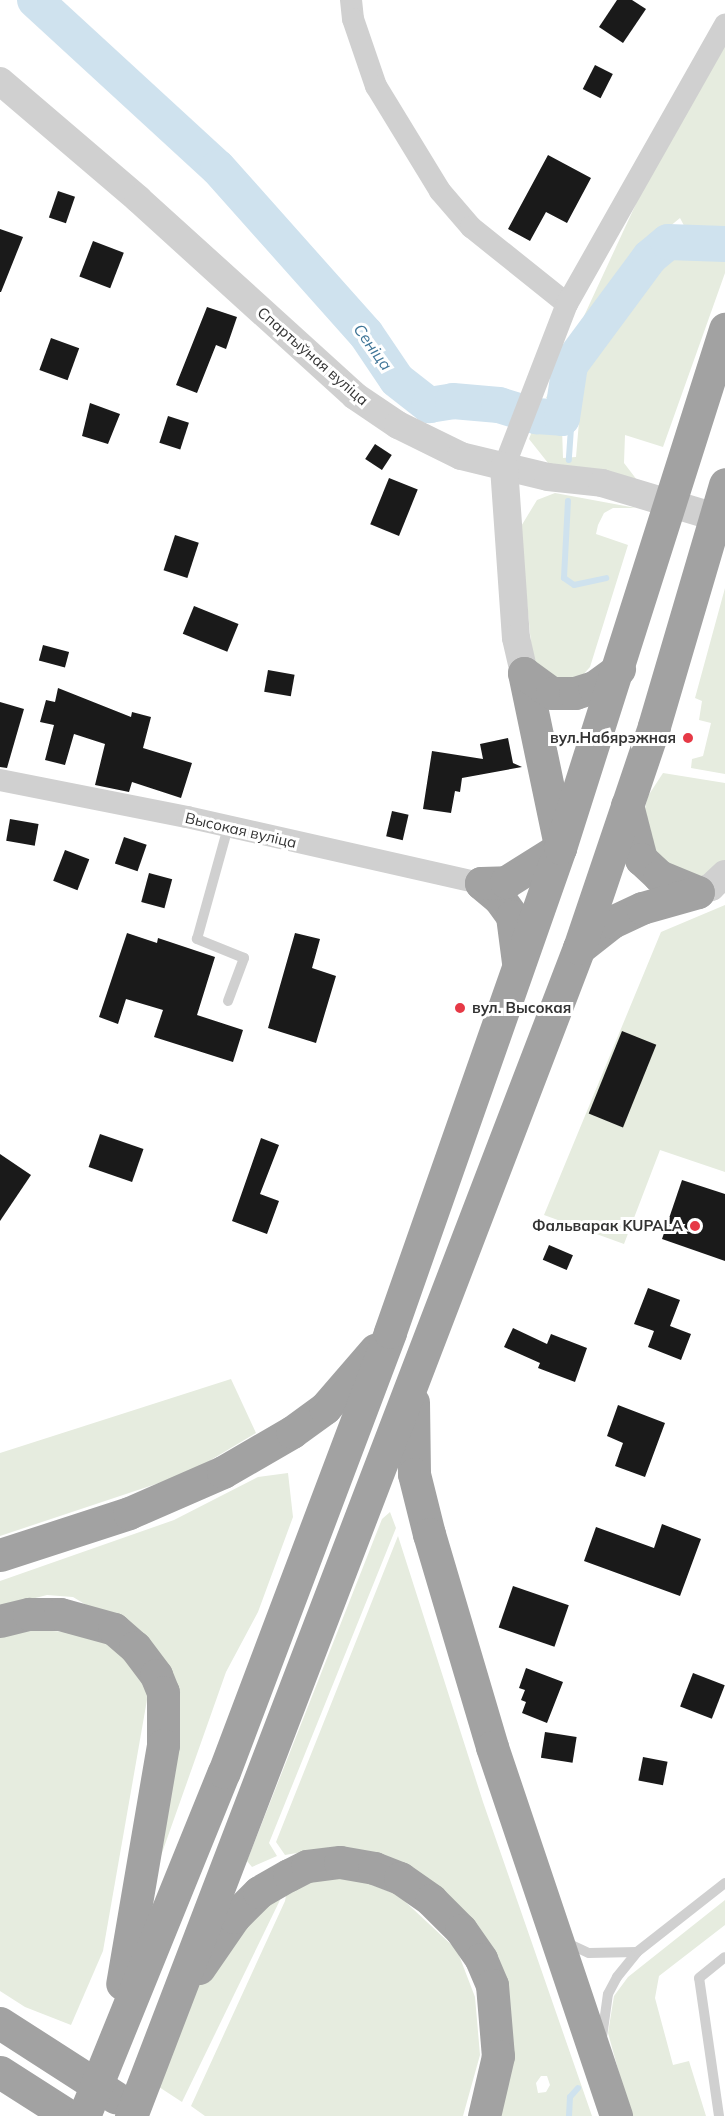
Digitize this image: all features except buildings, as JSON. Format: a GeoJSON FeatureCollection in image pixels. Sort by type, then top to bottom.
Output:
{"type":"FeatureCollection","features":[{"type":"Feature","properties":{"kind":"highway"},"geometry":{"type":"LineString","coordinates":[[84,2116],[224,1772],[390,1332],[560,848],[658,547],[725,329]]}},
{"type":"Feature","properties":{"kind":"highway"},"geometry":{"type":"LineString","coordinates":[[131,2116],[579,948],[654,726],[725,484]]}},
{"type":"Feature","properties":{"kind":"highway"},"geometry":{"type":"LineString","coordinates":[[524,673],[552,693],[576,693],[594,687],[619,669]]}},
{"type":"Feature","properties":{"kind":"highway"},"geometry":{"type":"LineString","coordinates":[[524,673],[560,848]]}},
{"type":"Feature","properties":{"kind":"highway"},"geometry":{"type":"LineString","coordinates":[[627,805],[641,859],[659,876],[698,892]]}},
{"type":"Feature","properties":{"kind":"highway"},"geometry":{"type":"LineString","coordinates":[[481,884],[506,882],[560,848]]}},
{"type":"Feature","properties":{"kind":"highway"},"geometry":{"type":"LineString","coordinates":[[481,884],[499,898],[512,916],[518,967]]}},
{"type":"Feature","properties":{"kind":"highway"},"geometry":{"type":"LineString","coordinates":[[579,948],[612,922],[642,908],[698,892]]}},
{"type":"Feature","properties":{"kind":"highway"},"geometry":{"type":"LineString","coordinates":[[0,1555],[168,1498],[283,1437],[325,1408],[390,1332]]}},
{"type":"Feature","properties":{"kind":"highway"},"geometry":{"type":"LineString","coordinates":[[412,1388],[414,1474],[429,1534],[492,1747],[615,2116]]}},
{"type":"Feature","properties":{"kind":"highway"},"geometry":{"type":"LineString","coordinates":[[0,1621],[30,1614],[60,1614],[89,1619],[114,1629],[135,1647],[156,1675],[163,1692],[163,1745],[108,2054]]}},
{"type":"Feature","properties":{"kind":"highway"},"geometry":{"type":"LineString","coordinates":[[169,2012],[234,1917],[259,1892],[307,1866],[340,1862],[374,1868],[400,1878],[431,1900],[461,1930],[481,1959],[492,1985],[498,2056],[484,2116]]}},
{"type":"Feature","properties":{"kind":"highway"},"geometry":{"type":"LineString","coordinates":[[10,2030],[144,2116]]}},
{"type":"Feature","properties":{"kind":"highway"},"geometry":{"type":"LineString","coordinates":[[2,2073],[69,2116]]}},
{"type":"Feature","properties":{"kind":"street"},"geometry":{"type":"LineString","coordinates":[[351,0],[353,19],[376,86],[440,191],[471,227],[567,304]]}},
{"type":"Feature","properties":{"kind":"street"},"geometry":{"type":"LineString","coordinates":[[524,673],[516,638],[504,467],[518,424],[567,304],[725,25]]}},
{"type":"Feature","properties":{"kind":"street","name":"Спартыўная вуліца"},"geometry":{"type":"LineString","coordinates":[[0,81],[138,199],[355,396],[398,425],[461,456],[504,467],[602,483],[725,520]]}},
{"type":"Feature","properties":{"kind":"street","name":"Высокая вуліца"},"geometry":{"type":"LineString","coordinates":[[0,780],[228,827],[481,884]]}},
{"type":"Feature","properties":{"kind":"street"},"geometry":{"type":"LineString","coordinates":[[698,892],[711,887],[725,874]]}},
{"type":"Feature","properties":{"kind":"lane"},"geometry":{"type":"LineString","coordinates":[[228,827],[197,939],[244,958],[228,1001]]}},
{"type":"Feature","properties":{"kind":"lane"},"geometry":{"type":"LineString","coordinates":[[605,2086],[601,2050],[608,1994],[637,1952],[725,1883]]}},
{"type":"Feature","properties":{"kind":"lane"},"geometry":{"type":"LineString","coordinates":[[552,1930],[573,1948],[589,1953],[637,1952]]}},
{"type":"Feature","properties":{"kind":"lane"},"geometry":{"type":"LineString","coordinates":[[719,2116],[699,1978],[725,1957]]}},
{"type":"Feature","properties":{"kind":"shaded area"},"geometry":{"type":"Polygon","coordinates":[[[725,46],[725,236],[689,235],[680,218],[647,245],[564,363],[557,398],[546,398],[641,193],[725,46]]]}},
{"type":"Feature","properties":{"kind":"shaded area"},"geometry":{"type":"Polygon","coordinates":[[[679,248],[725,250],[725,273],[663,447],[625,435],[624,463],[637,480],[552,468],[529,439],[536,421],[562,428],[563,458],[576,457],[581,398],[576,371],[615,320],[679,248]]]}},
{"type":"Feature","properties":{"kind":"shaded area"},"geometry":{"type":"Polygon","coordinates":[[[555,493],[636,508],[613,508],[604,513],[598,525],[596,534],[628,545],[590,667],[582,676],[555,679],[538,666],[532,654],[520,528],[537,500],[555,493]]]}},
{"type":"Feature","properties":{"kind":"shaded area"},"geometry":{"type":"Polygon","coordinates":[[[725,588],[725,774],[691,768],[692,759],[703,756],[711,723],[699,720],[702,701],[695,698],[725,588]]]}},
{"type":"Feature","properties":{"kind":"shaded area"},"geometry":{"type":"Polygon","coordinates":[[[663,773],[725,783],[725,860],[708,875],[695,879],[660,868],[642,820],[648,796],[663,773]]]}},
{"type":"Feature","properties":{"kind":"shaded area"},"geometry":{"type":"Polygon","coordinates":[[[725,905],[725,1172],[660,1150],[624,1244],[544,1215],[661,932],[725,905]]]}},
{"type":"Feature","properties":{"kind":"shaded area"},"geometry":{"type":"Polygon","coordinates":[[[231,1379],[256,1433],[189,1473],[0,1536],[0,1453],[231,1379]]]}},
{"type":"Feature","properties":{"kind":"shaded area"},"geometry":{"type":"Polygon","coordinates":[[[288,1473],[293,1517],[258,1612],[226,1672],[145,1901],[170,1753],[131,1632],[73,1597],[47,1595],[0,1607],[0,1581],[174,1520],[258,1477],[288,1473]]]}},
{"type":"Feature","properties":{"kind":"shaded area"},"geometry":{"type":"Polygon","coordinates":[[[390,1512],[396,1528],[269,1843],[277,1856],[252,1867],[247,1861],[382,1519],[390,1512]]]}},
{"type":"Feature","properties":{"kind":"shaded area"},"geometry":{"type":"Polygon","coordinates":[[[398,1536],[483,1802],[592,2116],[496,2116],[501,2105],[461,1912],[303,1852],[285,1855],[276,1842],[398,1536]],[[541,2076],[536,2083],[538,2093],[546,2092],[550,2085],[547,2076],[541,2076]]]}},
{"type":"Feature","properties":{"kind":"shaded area"},"geometry":{"type":"Polygon","coordinates":[[[33,1630],[89,1633],[127,1656],[148,1694],[103,1951],[71,2025],[25,2007],[0,1991],[0,1636],[33,1630]]]}},
{"type":"Feature","properties":{"kind":"shaded area"},"geometry":{"type":"Polygon","coordinates":[[[325,1877],[362,1881],[398,1895],[457,1950],[475,1997],[480,2055],[463,2116],[205,2116],[191,2106],[285,1901],[288,1885],[325,1877]]]}},
{"type":"Feature","properties":{"kind":"shaded area"},"geometry":{"type":"Polygon","coordinates":[[[281,1890],[280,1900],[182,2102],[159,2087],[204,1968],[281,1890]]]}},
{"type":"Feature","properties":{"kind":"shaded area"},"geometry":{"type":"Polygon","coordinates":[[[725,1900],[725,1925],[659,1976],[655,1998],[673,2065],[689,2061],[706,2116],[631,2116],[608,2033],[614,1996],[628,1977],[725,1900]]]}},
{"type":"Feature","properties":{"kind":"waterway","name":"Сеніца"},"geometry":{"type":"LineString","coordinates":[[35,0],[218,168],[366,334],[397,380],[429,405],[453,401],[499,405],[536,416],[562,418],[570,365],[650,257],[668,242],[725,244]]}},
{"type":"Feature","properties":{"kind":"waterway"},"geometry":{"type":"LineString","coordinates":[[562,418],[571,428],[569,460]]}},
{"type":"Feature","properties":{"kind":"waterway"},"geometry":{"type":"LineString","coordinates":[[568,501],[564,578],[574,585],[606,578]]}},
{"type":"Feature","properties":{"kind":"waterway"},"geometry":{"type":"LineString","coordinates":[[569,2116],[570,2097],[578,2088]]}},
{"type":"Feature","properties":{"kind":"place","name":"вул.Набярэжная"},"geometry":{"type":"Point","coordinates":[688,738]}},
{"type":"Feature","properties":{"kind":"place","name":"вул. Высокая"},"geometry":{"type":"Point","coordinates":[460,1008]}},
{"type":"Feature","properties":{"kind":"place","name":"Фальварак KUPALA"},"geometry":{"type":"Point","coordinates":[695,1226]}}]}
